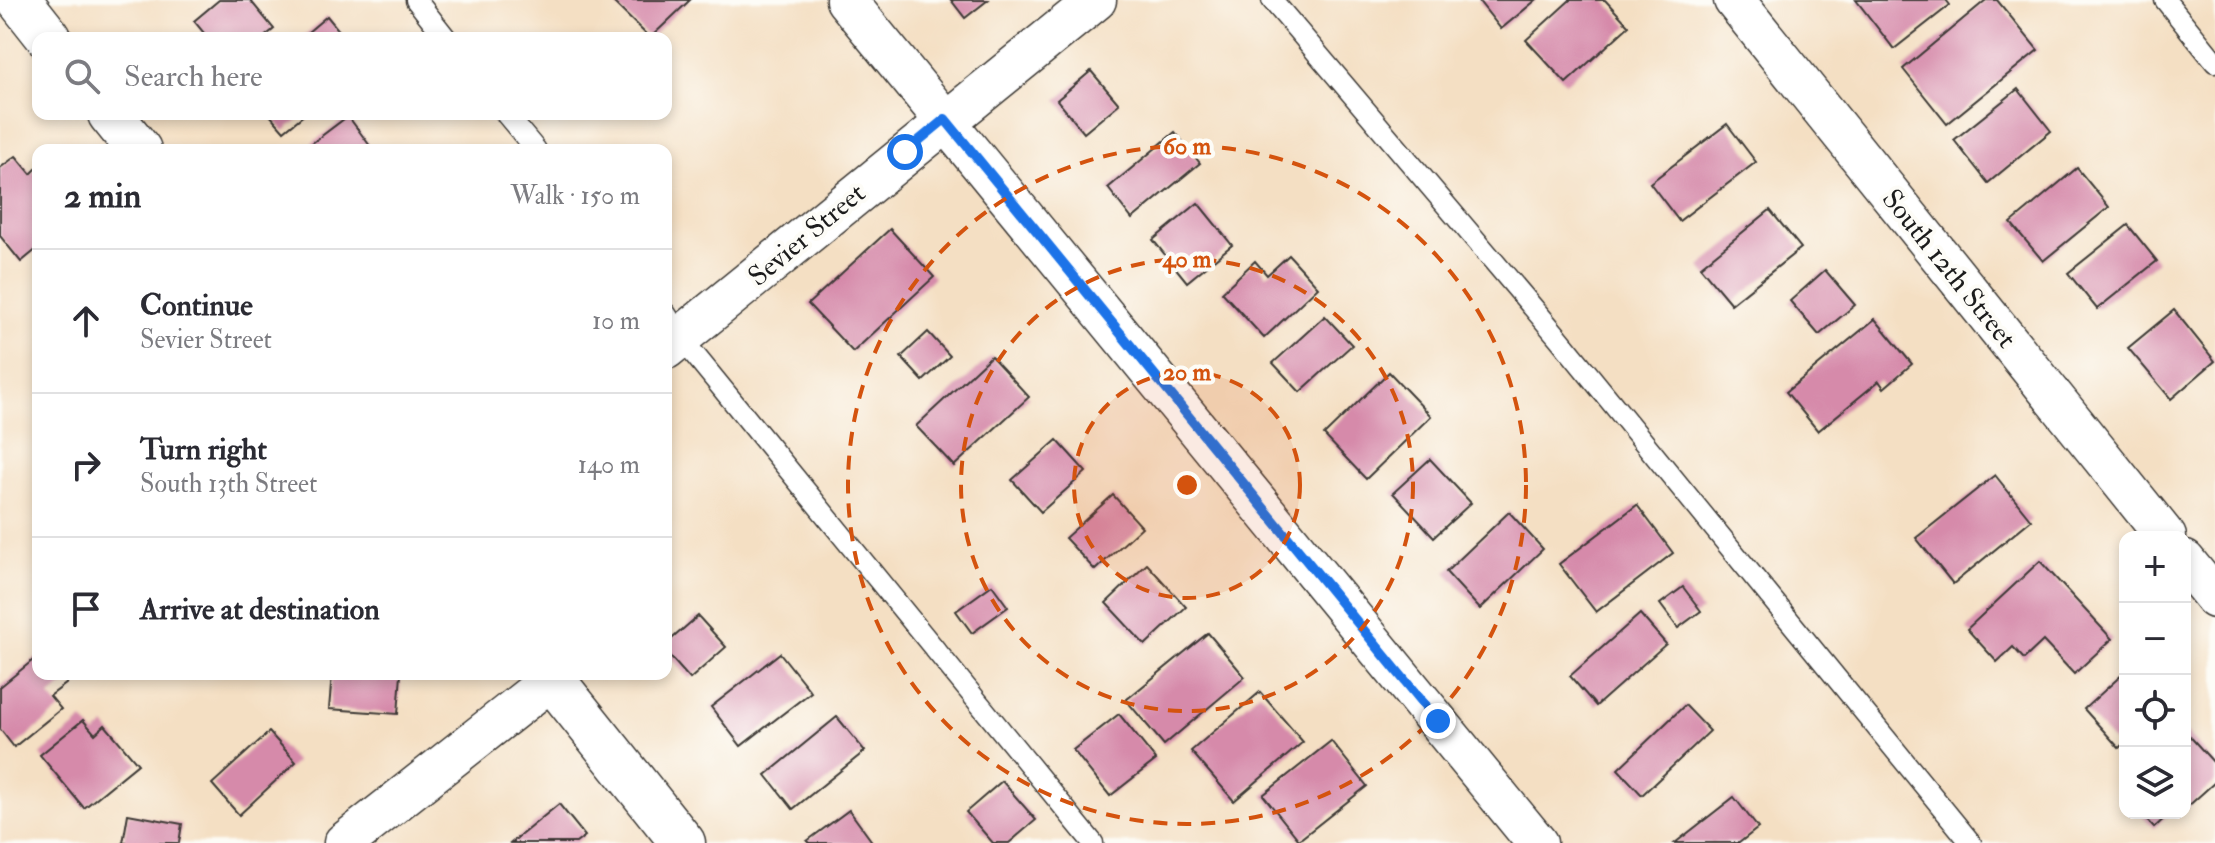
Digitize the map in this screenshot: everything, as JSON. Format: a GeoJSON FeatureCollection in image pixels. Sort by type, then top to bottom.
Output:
{"type":"FeatureCollection","features":[{"type":"Feature","properties":{"kind":"street"},"geometry":{"type":"LineString","coordinates":[[19,0],[44,32]]}},
{"type":"Feature","properties":{"kind":"street"},"geometry":{"type":"LineString","coordinates":[[846,0],[1537,843]]}},
{"type":"Feature","properties":{"kind":"street","name":"Sevier Street"},"geometry":{"type":"LineString","coordinates":[[672,333],[1096,0]]}},
{"type":"Feature","properties":{"kind":"street","name":"South 12th Street"},"geometry":{"type":"LineString","coordinates":[[1734,0],[2161,531]]}},
{"type":"Feature","properties":{"kind":"street"},"geometry":{"type":"LineString","coordinates":[[115,120],[134,144]]}},
{"type":"Feature","properties":{"kind":"street"},"geometry":{"type":"LineString","coordinates":[[2191,568],[2215,598]]}},
{"type":"Feature","properties":{"kind":"street"},"geometry":{"type":"LineString","coordinates":[[344,843],[546,680]]}},
{"type":"Feature","properties":{"kind":"street"},"geometry":{"type":"LineString","coordinates":[[552,680],[683,843]]}},
{"type":"Feature","properties":{"kind":"lane"},"geometry":{"type":"LineString","coordinates":[[416,0],[441,32]]}},
{"type":"Feature","properties":{"kind":"lane"},"geometry":{"type":"LineString","coordinates":[[1272,0],[1558,337],[1971,843]]}},
{"type":"Feature","properties":{"kind":"lane"},"geometry":{"type":"LineString","coordinates":[[2165,0],[2215,62]]}},
{"type":"Feature","properties":{"kind":"lane"},"geometry":{"type":"LineString","coordinates":[[511,120],[531,144]]}},
{"type":"Feature","properties":{"kind":"lane"},"geometry":{"type":"LineString","coordinates":[[672,335],[1093,843]]}},
{"type":"Feature","properties":{"kind":"building"},"geometry":{"type":"Polygon","coordinates":[[[219,0],[250,0],[274,29],[270,32],[203,32],[194,21],[219,0]]]}},
{"type":"Feature","properties":{"kind":"building"},"geometry":{"type":"Polygon","coordinates":[[[611,0],[690,0],[656,32],[644,32],[611,0]]]}},
{"type":"Feature","properties":{"kind":"building"},"geometry":{"type":"Polygon","coordinates":[[[951,0],[988,0],[965,18],[951,0]]]}},
{"type":"Feature","properties":{"kind":"building"},"geometry":{"type":"Polygon","coordinates":[[[1478,0],[1536,0],[1501,29],[1478,0]]]}},
{"type":"Feature","properties":{"kind":"building"},"geometry":{"type":"Polygon","coordinates":[[[1570,0],[1605,0],[1629,26],[1566,83],[1526,40],[1570,0]]]}},
{"type":"Feature","properties":{"kind":"building"},"geometry":{"type":"Polygon","coordinates":[[[1856,0],[1946,0],[1950,5],[1894,49],[1856,0]]]}},
{"type":"Feature","properties":{"kind":"building"},"geometry":{"type":"Polygon","coordinates":[[[1986,0],[1997,0],[2038,50],[1947,124],[1903,69],[1986,0]]]}},
{"type":"Feature","properties":{"kind":"building"},"geometry":{"type":"Polygon","coordinates":[[[327,16],[340,32],[308,32],[327,16]]]}},
{"type":"Feature","properties":{"kind":"building"},"geometry":{"type":"Polygon","coordinates":[[[1091,71],[1119,104],[1084,133],[1057,100],[1091,71]]]}},
{"type":"Feature","properties":{"kind":"building"},"geometry":{"type":"Polygon","coordinates":[[[2018,89],[2051,131],[1988,183],[1954,140],[2018,89]]]}},
{"type":"Feature","properties":{"kind":"building"},"geometry":{"type":"Polygon","coordinates":[[[274,120],[298,120],[284,131],[274,120]]]}},
{"type":"Feature","properties":{"kind":"building"},"geometry":{"type":"Polygon","coordinates":[[[343,120],[351,120],[369,144],[311,144],[343,120]]]}},
{"type":"Feature","properties":{"kind":"building"},"geometry":{"type":"Polygon","coordinates":[[[1727,124],[1756,162],[1679,221],[1650,183],[1727,124]]]}},
{"type":"Feature","properties":{"kind":"building"},"geometry":{"type":"Polygon","coordinates":[[[1175,132],[1200,163],[1132,219],[1108,188],[1175,132]]]}},
{"type":"Feature","properties":{"kind":"building"},"geometry":{"type":"Polygon","coordinates":[[[16,156],[32,173],[32,253],[21,262],[0,236],[0,168],[16,156]]]}},
{"type":"Feature","properties":{"kind":"building"},"geometry":{"type":"Polygon","coordinates":[[[2077,168],[2109,207],[2043,261],[2011,223],[2077,168]]]}},
{"type":"Feature","properties":{"kind":"building"},"geometry":{"type":"Polygon","coordinates":[[[1198,203],[1232,245],[1187,282],[1153,240],[1198,203]]]}},
{"type":"Feature","properties":{"kind":"building"},"geometry":{"type":"Polygon","coordinates":[[[1770,210],[1801,248],[1731,304],[1700,267],[1770,210]]]}},
{"type":"Feature","properties":{"kind":"building"},"geometry":{"type":"Polygon","coordinates":[[[2128,225],[2157,261],[2097,309],[2068,273],[2128,225]]]}},
{"type":"Feature","properties":{"kind":"building"},"geometry":{"type":"Polygon","coordinates":[[[890,229],[934,277],[853,352],[808,304],[890,229]]]}},
{"type":"Feature","properties":{"kind":"building"},"geometry":{"type":"Polygon","coordinates":[[[1289,255],[1318,287],[1264,338],[1222,292],[1255,261],[1267,275],[1289,255]]]}},
{"type":"Feature","properties":{"kind":"building"},"geometry":{"type":"Polygon","coordinates":[[[1825,270],[1855,305],[1819,335],[1790,301],[1825,270]]]}},
{"type":"Feature","properties":{"kind":"building"},"geometry":{"type":"Polygon","coordinates":[[[2174,310],[2215,361],[2171,399],[2128,348],[2174,310]]]}},
{"type":"Feature","properties":{"kind":"building"},"geometry":{"type":"Polygon","coordinates":[[[1325,316],[1352,345],[1300,392],[1273,363],[1325,316]]]}},
{"type":"Feature","properties":{"kind":"building"},"geometry":{"type":"Polygon","coordinates":[[[1875,319],[1912,364],[1884,388],[1879,381],[1818,431],[1786,392],[1875,319]]]}},
{"type":"Feature","properties":{"kind":"building"},"geometry":{"type":"Polygon","coordinates":[[[928,332],[950,356],[923,381],[901,357],[928,332]]]}},
{"type":"Feature","properties":{"kind":"building"},"geometry":{"type":"Polygon","coordinates":[[[991,356],[1029,397],[954,466],[916,426],[991,356]]]}},
{"type":"Feature","properties":{"kind":"building"},"geometry":{"type":"Polygon","coordinates":[[[1389,372],[1431,416],[1366,479],[1324,435],[1389,372]]]}},
{"type":"Feature","properties":{"kind":"building"},"geometry":{"type":"Polygon","coordinates":[[[1057,440],[1086,472],[1041,512],[1012,480],[1057,440]]]}},
{"type":"Feature","properties":{"kind":"building"},"geometry":{"type":"Polygon","coordinates":[[[1430,459],[1471,503],[1434,537],[1393,493],[1430,459]]]}},
{"type":"Feature","properties":{"kind":"building"},"geometry":{"type":"Polygon","coordinates":[[[1995,475],[2031,520],[1953,584],[1916,538],[1995,475]]]}},
{"type":"Feature","properties":{"kind":"building"},"geometry":{"type":"Polygon","coordinates":[[[1113,495],[1142,527],[1095,570],[1065,538],[1113,495]]]}},
{"type":"Feature","properties":{"kind":"building"},"geometry":{"type":"Polygon","coordinates":[[[1637,505],[1673,553],[1596,612],[1559,564],[1637,505]]]}},
{"type":"Feature","properties":{"kind":"building"},"geometry":{"type":"Polygon","coordinates":[[[1509,512],[1543,549],[1480,609],[1446,572],[1509,512]]]}},
{"type":"Feature","properties":{"kind":"building"},"geometry":{"type":"Polygon","coordinates":[[[2040,561],[2112,639],[2074,674],[2043,641],[2024,659],[2013,647],[1997,662],[1967,629],[2040,561]]]}},
{"type":"Feature","properties":{"kind":"building"},"geometry":{"type":"Polygon","coordinates":[[[1147,564],[1186,607],[1145,645],[1106,603],[1147,564]]]}},
{"type":"Feature","properties":{"kind":"building"},"geometry":{"type":"Polygon","coordinates":[[[992,585],[1008,607],[972,633],[956,611],[992,585]]]}},
{"type":"Feature","properties":{"kind":"building"},"geometry":{"type":"Polygon","coordinates":[[[1683,587],[1701,611],[1678,628],[1660,604],[1683,587]]]}},
{"type":"Feature","properties":{"kind":"building"},"geometry":{"type":"Polygon","coordinates":[[[1640,614],[1666,644],[1596,706],[1570,676],[1640,614]]]}},
{"type":"Feature","properties":{"kind":"building"},"geometry":{"type":"Polygon","coordinates":[[[698,616],[726,647],[690,679],[672,659],[672,639],[698,616]]]}},
{"type":"Feature","properties":{"kind":"building"},"geometry":{"type":"Polygon","coordinates":[[[1208,633],[1245,677],[1164,745],[1126,700],[1208,633]]]}},
{"type":"Feature","properties":{"kind":"building"},"geometry":{"type":"Polygon","coordinates":[[[780,653],[811,692],[741,746],[711,707],[780,653]]]}},
{"type":"Feature","properties":{"kind":"building"},"geometry":{"type":"Polygon","coordinates":[[[32,661],[32,680],[65,680],[67,683],[50,696],[61,709],[14,747],[0,729],[0,687],[32,661]]]}},
{"type":"Feature","properties":{"kind":"building"},"geometry":{"type":"Polygon","coordinates":[[[2119,677],[2119,748],[2084,709],[2119,677]]]}},
{"type":"Feature","properties":{"kind":"building"},"geometry":{"type":"Polygon","coordinates":[[[331,680],[401,680],[398,714],[329,709],[331,680]]]}},
{"type":"Feature","properties":{"kind":"building"},"geometry":{"type":"Polygon","coordinates":[[[1260,692],[1303,742],[1234,801],[1191,751],[1260,692]]]}},
{"type":"Feature","properties":{"kind":"building"},"geometry":{"type":"Polygon","coordinates":[[[1685,705],[1710,731],[1642,795],[1618,769],[1685,705]]]}},
{"type":"Feature","properties":{"kind":"building"},"geometry":{"type":"Polygon","coordinates":[[[1119,714],[1156,760],[1110,796],[1073,750],[1119,714]]]}},
{"type":"Feature","properties":{"kind":"building"},"geometry":{"type":"Polygon","coordinates":[[[837,717],[865,751],[793,809],[766,775],[837,717]]]}},
{"type":"Feature","properties":{"kind":"building"},"geometry":{"type":"Polygon","coordinates":[[[83,720],[95,734],[105,725],[138,764],[84,808],[40,755],[83,720]]]}},
{"type":"Feature","properties":{"kind":"building"},"geometry":{"type":"Polygon","coordinates":[[[269,732],[296,762],[239,815],[212,784],[269,732]]]}},
{"type":"Feature","properties":{"kind":"building"},"geometry":{"type":"Polygon","coordinates":[[[2191,738],[2215,764],[2215,782],[2191,804],[2191,738]]]}},
{"type":"Feature","properties":{"kind":"building"},"geometry":{"type":"Polygon","coordinates":[[[1331,741],[1367,786],[1299,840],[1263,795],[1331,741]]]}},
{"type":"Feature","properties":{"kind":"building"},"geometry":{"type":"Polygon","coordinates":[[[1002,781],[1036,820],[1009,843],[993,843],[966,812],[1002,781]]]}},
{"type":"Feature","properties":{"kind":"building"},"geometry":{"type":"Polygon","coordinates":[[[1734,797],[1758,828],[1739,843],[1675,843],[1734,797]]]}},
{"type":"Feature","properties":{"kind":"building"},"geometry":{"type":"Polygon","coordinates":[[[559,804],[585,836],[576,843],[511,843],[559,804]]]}},
{"type":"Feature","properties":{"kind":"building"},"geometry":{"type":"Polygon","coordinates":[[[849,810],[873,843],[807,841],[849,810]]]}},
{"type":"Feature","properties":{"kind":"building"},"geometry":{"type":"Polygon","coordinates":[[[128,814],[182,824],[179,843],[123,843],[128,814]]]}},
{"type":"Feature","properties":{"kind":"building"},"geometry":{"type":"Polygon","coordinates":[[[2146,819],[2164,819],[2154,828],[2146,819]]]}},
{"type":"Feature","properties":{"kind":"route"},"geometry":{"type":"LineString","coordinates":[[905,152],[945,119],[1438,721]]}}]}
